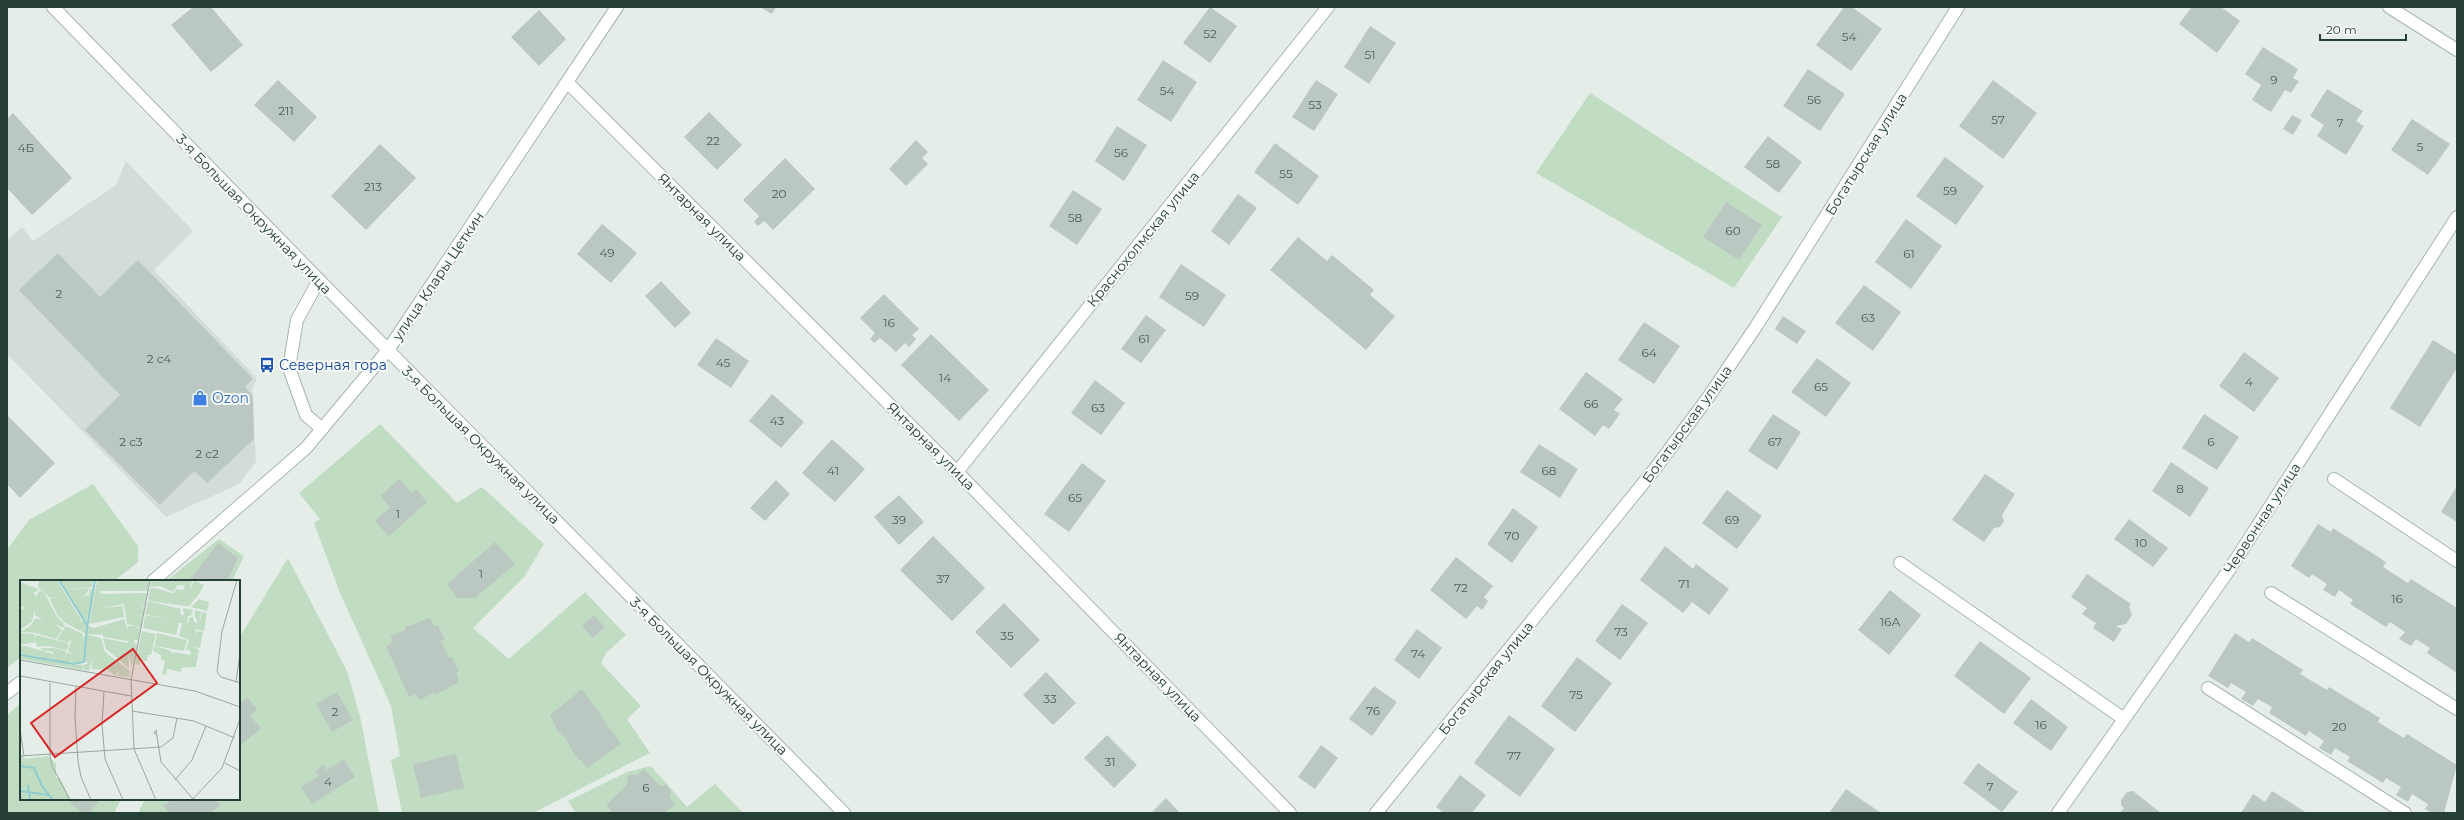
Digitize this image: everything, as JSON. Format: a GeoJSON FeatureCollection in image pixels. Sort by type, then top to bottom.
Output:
{"type":"FeatureCollection","features":[{"type":"Feature","properties":{"kind":"street","name":"3-я Большая Окружная улица"},"geometry":{"type":"LineString","coordinates":[[53,7],[318,280],[844,813]]}},
{"type":"Feature","properties":{"kind":"street","name":"улица Клары Цеткин"},"geometry":{"type":"LineString","coordinates":[[154,580],[247,501],[306,448],[388,350],[568,83],[617,7]]}},
{"type":"Feature","properties":{"kind":"street","name":"Краснохолмская улица"},"geometry":{"type":"LineString","coordinates":[[957,472],[1328,7]]}},
{"type":"Feature","properties":{"kind":"street","name":"Богатырская улица"},"geometry":{"type":"LineString","coordinates":[[1376,813],[1654,470],[1707,399],[1757,325],[1958,7]]}},
{"type":"Feature","properties":{"kind":"street"},"geometry":{"type":"LineString","coordinates":[[2389,7],[2457,50]]}},
{"type":"Feature","properties":{"kind":"street","name":"Янтарная улица"},"geometry":{"type":"LineString","coordinates":[[568,83],[957,472],[1290,813]]}},
{"type":"Feature","properties":{"kind":"street","name":"Червонная улица"},"geometry":{"type":"LineString","coordinates":[[2058,813],[2229,570],[2457,217]]}},
{"type":"Feature","properties":{"kind":"street"},"geometry":{"type":"LineString","coordinates":[[318,280],[297,320],[289,368],[306,415],[322,429]]}},
{"type":"Feature","properties":{"kind":"street"},"geometry":{"type":"LineString","coordinates":[[2334,479],[2457,561]]}},
{"type":"Feature","properties":{"kind":"street"},"geometry":{"type":"LineString","coordinates":[[1900,563],[2124,719]]}},
{"type":"Feature","properties":{"kind":"street"},"geometry":{"type":"LineString","coordinates":[[2271,593],[2457,709]]}},
{"type":"Feature","properties":{"kind":"street"},"geometry":{"type":"LineString","coordinates":[[7,693],[20,683]]}},
{"type":"Feature","properties":{"kind":"street"},"geometry":{"type":"LineString","coordinates":[[2208,688],[2405,813]]}},
{"type":"Feature","properties":{"kind":"shaded area"},"geometry":{"type":"Polygon","coordinates":[[[126,161],[193,231],[154,270],[257,378],[252,390],[256,462],[239,484],[166,517],[7,354],[7,241],[22,227],[33,241],[116,185],[126,161]]]}},
{"type":"Feature","properties":{"kind":"green space"},"geometry":{"type":"Polygon","coordinates":[[[1590,93],[1782,217],[1734,288],[1536,173],[1590,93]]]}},
{"type":"Feature","properties":{"kind":"green space"},"geometry":{"type":"Polygon","coordinates":[[[380,424],[457,503],[482,487],[544,544],[524,577],[473,628],[509,659],[585,592],[626,635],[606,653],[601,663],[641,706],[627,719],[650,753],[533,813],[402,813],[391,760],[400,756],[391,706],[340,593],[314,523],[320,519],[299,493],[380,424]]]}},
{"type":"Feature","properties":{"kind":"green space"},"geometry":{"type":"Polygon","coordinates":[[[93,484],[138,546],[138,562],[115,580],[20,580],[20,658],[7,668],[7,550],[29,520],[93,484]]]}},
{"type":"Feature","properties":{"kind":"green space"},"geometry":{"type":"Polygon","coordinates":[[[219,539],[244,556],[232,580],[167,580],[219,539]]]}},
{"type":"Feature","properties":{"kind":"green space"},"geometry":{"type":"Polygon","coordinates":[[[288,558],[347,671],[360,716],[379,813],[138,813],[144,800],[240,800],[240,636],[288,558]]]}},
{"type":"Feature","properties":{"kind":"green space"},"geometry":{"type":"Polygon","coordinates":[[[20,704],[20,800],[120,800],[114,813],[7,813],[7,715],[20,704]]]}},
{"type":"Feature","properties":{"kind":"green space"},"geometry":{"type":"Polygon","coordinates":[[[651,766],[687,807],[715,784],[743,813],[576,813],[568,801],[627,772],[651,766]]]}},
{"type":"Feature","properties":{"kind":"building"},"geometry":{"type":"Polygon","coordinates":[[[193,7],[211,7],[243,45],[211,72],[171,25],[193,7]]]}},
{"type":"Feature","properties":{"kind":"building"},"geometry":{"type":"Polygon","coordinates":[[[760,7],[776,7],[772,14],[760,7]]]}},
{"type":"Feature","properties":{"kind":"building"},"geometry":{"type":"Polygon","coordinates":[[[1210,7],[1237,26],[1210,63],[1183,43],[1210,7]]]}},
{"type":"Feature","properties":{"kind":"building"},"geometry":{"type":"Polygon","coordinates":[[[1844,7],[1852,7],[1882,29],[1851,71],[1816,45],[1844,7]]]}},
{"type":"Feature","properties":{"kind":"building"},"geometry":{"type":"Polygon","coordinates":[[[2192,7],[2221,7],[2240,21],[2217,53],[2179,24],[2192,7]]]}},
{"type":"Feature","properties":{"kind":"building"},"geometry":{"type":"Polygon","coordinates":[[[539,10],[566,39],[539,66],[511,37],[539,10]]]}},
{"type":"Feature","properties":{"kind":"building"},"geometry":{"type":"Polygon","coordinates":[[[1370,26],[1396,43],[1369,84],[1344,67],[1370,26]]]}},
{"type":"Feature","properties":{"kind":"building"},"geometry":{"type":"Polygon","coordinates":[[[2263,47],[2298,69],[2293,78],[2299,81],[2291,93],[2285,90],[2271,112],[2252,100],[2261,85],[2245,74],[2263,47]]]}},
{"type":"Feature","properties":{"kind":"building"},"geometry":{"type":"Polygon","coordinates":[[[1163,60],[1197,82],[1171,122],[1137,100],[1163,60]]]}},
{"type":"Feature","properties":{"kind":"building"},"geometry":{"type":"Polygon","coordinates":[[[1808,69],[1845,94],[1820,131],[1783,106],[1808,69]]]}},
{"type":"Feature","properties":{"kind":"building"},"geometry":{"type":"Polygon","coordinates":[[[278,80],[317,117],[294,142],[254,105],[278,80]]]}},
{"type":"Feature","properties":{"kind":"building"},"geometry":{"type":"Polygon","coordinates":[[[1316,80],[1338,94],[1314,131],[1292,117],[1316,80]]]}},
{"type":"Feature","properties":{"kind":"building"},"geometry":{"type":"Polygon","coordinates":[[[1993,80],[2037,113],[2003,159],[1959,126],[1993,80]]]}},
{"type":"Feature","properties":{"kind":"building"},"geometry":{"type":"Polygon","coordinates":[[[2327,89],[2363,111],[2356,121],[2364,126],[2346,155],[2317,136],[2324,125],[2310,116],[2327,89]]]}},
{"type":"Feature","properties":{"kind":"building"},"geometry":{"type":"Polygon","coordinates":[[[709,112],[742,145],[717,170],[684,137],[709,112]]]}},
{"type":"Feature","properties":{"kind":"building"},"geometry":{"type":"Polygon","coordinates":[[[13,113],[72,178],[32,215],[7,188],[7,119],[13,113]]]}},
{"type":"Feature","properties":{"kind":"building"},"geometry":{"type":"Polygon","coordinates":[[[2292,115],[2302,120],[2293,135],[2283,129],[2292,115]]]}},
{"type":"Feature","properties":{"kind":"building"},"geometry":{"type":"Polygon","coordinates":[[[2412,119],[2450,144],[2428,175],[2391,150],[2412,119]]]}},
{"type":"Feature","properties":{"kind":"building"},"geometry":{"type":"Polygon","coordinates":[[[1117,126],[1147,145],[1124,181],[1095,161],[1117,126]]]}},
{"type":"Feature","properties":{"kind":"building"},"geometry":{"type":"Polygon","coordinates":[[[1768,136],[1802,162],[1779,193],[1744,167],[1768,136]]]}},
{"type":"Feature","properties":{"kind":"building"},"geometry":{"type":"Polygon","coordinates":[[[916,140],[928,152],[922,158],[928,164],[906,186],[889,169],[916,140]]]}},
{"type":"Feature","properties":{"kind":"building"},"geometry":{"type":"Polygon","coordinates":[[[1275,143],[1319,176],[1298,205],[1254,172],[1275,143]]]}},
{"type":"Feature","properties":{"kind":"building"},"geometry":{"type":"Polygon","coordinates":[[[380,144],[416,178],[366,230],[331,196],[380,144]]]}},
{"type":"Feature","properties":{"kind":"building"},"geometry":{"type":"Polygon","coordinates":[[[1945,157],[1984,186],[1956,225],[1916,196],[1945,157]]]}},
{"type":"Feature","properties":{"kind":"building"},"geometry":{"type":"Polygon","coordinates":[[[785,158],[815,189],[773,230],[764,221],[758,226],[754,222],[759,216],[743,200],[785,158]]]}},
{"type":"Feature","properties":{"kind":"building"},"geometry":{"type":"Polygon","coordinates":[[[1073,190],[1102,209],[1077,245],[1049,226],[1073,190]]]}},
{"type":"Feature","properties":{"kind":"building"},"geometry":{"type":"Polygon","coordinates":[[[1238,194],[1257,208],[1229,245],[1211,231],[1238,194]]]}},
{"type":"Feature","properties":{"kind":"building"},"geometry":{"type":"Polygon","coordinates":[[[1726,202],[1762,225],[1739,260],[1703,237],[1726,202]]]}},
{"type":"Feature","properties":{"kind":"building"},"geometry":{"type":"Polygon","coordinates":[[[1906,219],[1942,246],[1911,289],[1875,262],[1906,219]]]}},
{"type":"Feature","properties":{"kind":"building"},"geometry":{"type":"Polygon","coordinates":[[[602,224],[637,253],[611,283],[577,254],[602,224]]]}},
{"type":"Feature","properties":{"kind":"building"},"geometry":{"type":"Polygon","coordinates":[[[1298,237],[1327,261],[1332,255],[1374,290],[1370,295],[1395,316],[1366,350],[1270,270],[1298,237]]]}},
{"type":"Feature","properties":{"kind":"building"},"geometry":{"type":"Polygon","coordinates":[[[58,253],[100,297],[138,260],[253,379],[245,387],[253,396],[254,439],[207,483],[194,471],[160,505],[85,430],[120,395],[19,290],[58,253]]]}},
{"type":"Feature","properties":{"kind":"building"},"geometry":{"type":"Polygon","coordinates":[[[1181,264],[1226,295],[1204,327],[1159,297],[1181,264]]]}},
{"type":"Feature","properties":{"kind":"building"},"geometry":{"type":"Polygon","coordinates":[[[661,281],[691,313],[675,328],[645,296],[661,281]]]}},
{"type":"Feature","properties":{"kind":"building"},"geometry":{"type":"Polygon","coordinates":[[[1864,285],[1901,312],[1873,351],[1835,323],[1864,285]]]}},
{"type":"Feature","properties":{"kind":"building"},"geometry":{"type":"Polygon","coordinates":[[[884,294],[919,329],[912,335],[916,339],[909,347],[905,343],[896,352],[880,338],[874,343],[870,339],[875,333],[860,318],[884,294]]]}},
{"type":"Feature","properties":{"kind":"building"},"geometry":{"type":"Polygon","coordinates":[[[1146,315],[1166,330],[1141,363],[1121,349],[1146,315]]]}},
{"type":"Feature","properties":{"kind":"building"},"geometry":{"type":"Polygon","coordinates":[[[1783,316],[1806,331],[1797,344],[1775,329],[1783,316]]]}},
{"type":"Feature","properties":{"kind":"building"},"geometry":{"type":"Polygon","coordinates":[[[1644,322],[1680,346],[1654,384],[1618,360],[1644,322]]]}},
{"type":"Feature","properties":{"kind":"building"},"geometry":{"type":"Polygon","coordinates":[[[931,334],[989,390],[959,421],[901,365],[931,334]]]}},
{"type":"Feature","properties":{"kind":"building"},"geometry":{"type":"Polygon","coordinates":[[[716,338],[749,361],[731,388],[697,365],[716,338]]]}},
{"type":"Feature","properties":{"kind":"building"},"geometry":{"type":"Polygon","coordinates":[[[2433,340],[2457,355],[2457,368],[2420,427],[2390,408],[2433,340]]]}},
{"type":"Feature","properties":{"kind":"building"},"geometry":{"type":"Polygon","coordinates":[[[2244,352],[2279,378],[2254,412],[2219,386],[2244,352]]]}},
{"type":"Feature","properties":{"kind":"building"},"geometry":{"type":"Polygon","coordinates":[[[1817,358],[1851,383],[1826,417],[1791,392],[1817,358]]]}},
{"type":"Feature","properties":{"kind":"building"},"geometry":{"type":"Polygon","coordinates":[[[1586,372],[1623,399],[1614,410],[1620,414],[1609,429],[1603,425],[1595,436],[1559,409],[1586,372]]]}},
{"type":"Feature","properties":{"kind":"building"},"geometry":{"type":"Polygon","coordinates":[[[1095,380],[1125,403],[1101,435],[1071,413],[1095,380]]]}},
{"type":"Feature","properties":{"kind":"building"},"geometry":{"type":"Polygon","coordinates":[[[772,394],[804,422],[781,448],[749,421],[772,394]]]}},
{"type":"Feature","properties":{"kind":"building"},"geometry":{"type":"Polygon","coordinates":[[[1773,414],[1801,432],[1777,470],[1748,451],[1773,414]]]}},
{"type":"Feature","properties":{"kind":"building"},"geometry":{"type":"Polygon","coordinates":[[[2204,414],[2239,437],[2217,470],[2182,448],[2204,414]]]}},
{"type":"Feature","properties":{"kind":"building"},"geometry":{"type":"Polygon","coordinates":[[[7,415],[55,463],[20,498],[7,484],[7,415]]]}},
{"type":"Feature","properties":{"kind":"building"},"geometry":{"type":"Polygon","coordinates":[[[832,439],[865,469],[835,502],[802,473],[832,439]]]}},
{"type":"Feature","properties":{"kind":"building"},"geometry":{"type":"Polygon","coordinates":[[[1539,444],[1578,469],[1560,498],[1520,472],[1539,444]]]}},
{"type":"Feature","properties":{"kind":"building"},"geometry":{"type":"Polygon","coordinates":[[[2171,462],[2209,488],[2190,517],[2152,491],[2171,462]]]}},
{"type":"Feature","properties":{"kind":"building"},"geometry":{"type":"Polygon","coordinates":[[[1082,463],[1106,481],[1069,532],[1044,514],[1082,463]]]}},
{"type":"Feature","properties":{"kind":"building"},"geometry":{"type":"Polygon","coordinates":[[[1985,474],[2015,494],[2002,515],[2004,521],[2000,527],[1994,528],[1984,542],[1952,520],[1985,474]]]}},
{"type":"Feature","properties":{"kind":"building"},"geometry":{"type":"Polygon","coordinates":[[[399,479],[412,493],[416,489],[427,502],[389,536],[375,521],[390,507],[380,496],[399,479]]]}},
{"type":"Feature","properties":{"kind":"building"},"geometry":{"type":"Polygon","coordinates":[[[776,480],[790,494],[765,521],[750,508],[776,480]]]}},
{"type":"Feature","properties":{"kind":"building"},"geometry":{"type":"Polygon","coordinates":[[[2457,486],[2457,522],[2441,512],[2457,486]]]}},
{"type":"Feature","properties":{"kind":"building"},"geometry":{"type":"Polygon","coordinates":[[[1727,490],[1762,516],[1737,549],[1702,523],[1727,490]]]}},
{"type":"Feature","properties":{"kind":"building"},"geometry":{"type":"Polygon","coordinates":[[[899,495],[924,522],[899,545],[874,517],[899,495]]]}},
{"type":"Feature","properties":{"kind":"building"},"geometry":{"type":"Polygon","coordinates":[[[1513,508],[1538,527],[1512,563],[1487,544],[1513,508]]]}},
{"type":"Feature","properties":{"kind":"building"},"geometry":{"type":"Polygon","coordinates":[[[2129,519],[2168,548],[2153,567],[2114,539],[2129,519]]]}},
{"type":"Feature","properties":{"kind":"building"},"geometry":{"type":"Polygon","coordinates":[[[2318,524],[2331,532],[2333,528],[2386,562],[2383,567],[2408,583],[2411,579],[2457,608],[2457,673],[2427,653],[2430,648],[2416,639],[2411,646],[2399,639],[2405,632],[2390,622],[2386,627],[2350,604],[2353,600],[2339,590],[2335,597],[2323,590],[2327,584],[2312,574],[2309,578],[2291,566],[2318,524]]]}},
{"type":"Feature","properties":{"kind":"building"},"geometry":{"type":"Polygon","coordinates":[[[933,536],[985,588],[952,621],[900,570],[933,536]]]}},
{"type":"Feature","properties":{"kind":"building"},"geometry":{"type":"Polygon","coordinates":[[[495,542],[515,564],[475,598],[457,598],[447,584],[495,542]]]}},
{"type":"Feature","properties":{"kind":"building"},"geometry":{"type":"Polygon","coordinates":[[[218,543],[238,558],[227,580],[190,580],[218,543]]]}},
{"type":"Feature","properties":{"kind":"building"},"geometry":{"type":"Polygon","coordinates":[[[1665,546],[1693,569],[1696,564],[1729,589],[1709,615],[1692,602],[1683,613],[1640,580],[1665,546]]]}},
{"type":"Feature","properties":{"kind":"building"},"geometry":{"type":"Polygon","coordinates":[[[1456,557],[1493,586],[1484,597],[1488,601],[1482,610],[1477,606],[1466,619],[1430,590],[1456,557]]]}},
{"type":"Feature","properties":{"kind":"building"},"geometry":{"type":"Polygon","coordinates":[[[2087,574],[2131,604],[2129,607],[2132,615],[2126,624],[2116,626],[2122,629],[2114,642],[2093,628],[2096,623],[2082,614],[2087,608],[2071,597],[2087,574]]]}},
{"type":"Feature","properties":{"kind":"building"},"geometry":{"type":"Polygon","coordinates":[[[1890,590],[1921,615],[1889,655],[1858,630],[1890,590]]]}},
{"type":"Feature","properties":{"kind":"building"},"geometry":{"type":"Polygon","coordinates":[[[1004,603],[1040,640],[1011,668],[975,632],[1004,603]]]}},
{"type":"Feature","properties":{"kind":"building"},"geometry":{"type":"Polygon","coordinates":[[[1622,604],[1648,623],[1620,660],[1595,641],[1622,604]]]}},
{"type":"Feature","properties":{"kind":"building"},"geometry":{"type":"Polygon","coordinates":[[[594,615],[605,627],[593,638],[582,626],[594,615]]]}},
{"type":"Feature","properties":{"kind":"building"},"geometry":{"type":"Polygon","coordinates":[[[430,618],[434,626],[438,625],[445,640],[441,641],[449,658],[452,657],[459,672],[456,673],[459,682],[435,695],[434,693],[419,700],[416,694],[409,697],[386,646],[393,642],[390,636],[405,630],[405,627],[430,618]]]}},
{"type":"Feature","properties":{"kind":"building"},"geometry":{"type":"Polygon","coordinates":[[[1417,629],[1442,648],[1419,679],[1394,660],[1417,629]]]}},
{"type":"Feature","properties":{"kind":"building"},"geometry":{"type":"Polygon","coordinates":[[[2235,633],[2249,642],[2252,638],[2303,670],[2300,674],[2327,690],[2329,687],[2380,718],[2378,722],[2404,738],[2407,734],[2457,765],[2444,813],[2432,813],[2425,809],[2428,804],[2412,794],[2408,802],[2396,795],[2401,787],[2386,778],[2383,783],[2347,761],[2350,757],[2335,748],[2331,755],[2319,748],[2324,741],[2309,731],[2306,736],[2269,713],[2272,707],[2258,699],[2253,706],[2241,699],[2246,692],[2231,683],[2228,688],[2208,676],[2235,633]]]}},
{"type":"Feature","properties":{"kind":"building"},"geometry":{"type":"Polygon","coordinates":[[[1980,641],[2031,678],[2004,714],[1954,676],[1980,641]]]}},
{"type":"Feature","properties":{"kind":"building"},"geometry":{"type":"Polygon","coordinates":[[[1577,657],[1612,683],[1575,732],[1541,706],[1577,657]]]}},
{"type":"Feature","properties":{"kind":"building"},"geometry":{"type":"Polygon","coordinates":[[[1046,672],[1076,703],[1053,725],[1023,695],[1046,672]]]}},
{"type":"Feature","properties":{"kind":"building"},"geometry":{"type":"Polygon","coordinates":[[[1374,686],[1397,702],[1372,736],[1349,719],[1374,686]]]}},
{"type":"Feature","properties":{"kind":"building"},"geometry":{"type":"Polygon","coordinates":[[[582,689],[621,744],[587,768],[581,760],[578,760],[562,733],[558,732],[550,715],[582,689]]]}},
{"type":"Feature","properties":{"kind":"building"},"geometry":{"type":"Polygon","coordinates":[[[337,692],[353,720],[332,732],[316,704],[337,692]]]}},
{"type":"Feature","properties":{"kind":"building"},"geometry":{"type":"Polygon","coordinates":[[[247,697],[257,709],[250,716],[261,728],[240,746],[240,703],[247,697]]]}},
{"type":"Feature","properties":{"kind":"building"},"geometry":{"type":"Polygon","coordinates":[[[2031,699],[2068,727],[2051,751],[2013,723],[2031,699]]]}},
{"type":"Feature","properties":{"kind":"building"},"geometry":{"type":"Polygon","coordinates":[[[1509,715],[1555,749],[1520,797],[1474,763],[1509,715]]]}},
{"type":"Feature","properties":{"kind":"building"},"geometry":{"type":"Polygon","coordinates":[[[1107,735],[1137,765],[1114,788],[1084,758],[1107,735]]]}},
{"type":"Feature","properties":{"kind":"building"},"geometry":{"type":"Polygon","coordinates":[[[1321,745],[1338,758],[1315,789],[1298,777],[1321,745]]]}},
{"type":"Feature","properties":{"kind":"building"},"geometry":{"type":"Polygon","coordinates":[[[456,754],[464,788],[421,798],[413,764],[456,754]]]}},
{"type":"Feature","properties":{"kind":"building"},"geometry":{"type":"Polygon","coordinates":[[[344,759],[355,777],[312,804],[301,787],[319,776],[315,771],[324,765],[327,770],[344,759]]]}},
{"type":"Feature","properties":{"kind":"building"},"geometry":{"type":"Polygon","coordinates":[[[1978,763],[2018,792],[2002,812],[1963,783],[1978,763]]]}},
{"type":"Feature","properties":{"kind":"building"},"geometry":{"type":"Polygon","coordinates":[[[644,769],[660,786],[667,785],[671,791],[670,797],[675,804],[665,813],[613,813],[606,805],[627,785],[628,775],[637,775],[644,769]]]}},
{"type":"Feature","properties":{"kind":"building"},"geometry":{"type":"Polygon","coordinates":[[[1460,775],[1486,795],[1472,813],[1444,813],[1436,807],[1460,775]]]}},
{"type":"Feature","properties":{"kind":"building"},"geometry":{"type":"Polygon","coordinates":[[[1846,789],[1881,813],[1830,812],[1846,789]]]}},
{"type":"Feature","properties":{"kind":"building"},"geometry":{"type":"Polygon","coordinates":[[[2133,791],[2161,813],[2120,813],[2124,808],[2121,805],[2121,800],[2127,792],[2133,791]]]}},
{"type":"Feature","properties":{"kind":"building"},"geometry":{"type":"Polygon","coordinates":[[[2272,791],[2307,813],[2241,813],[2253,794],[2265,802],[2272,791]]]}},
{"type":"Feature","properties":{"kind":"building"},"geometry":{"type":"Polygon","coordinates":[[[1166,798],[1180,813],[1151,813],[1166,798]]]}},
{"type":"Feature","properties":{"kind":"building"},"geometry":{"type":"Polygon","coordinates":[[[67,800],[100,800],[90,813],[83,813],[67,800]]]}},
{"type":"Feature","properties":{"kind":"building"},"geometry":{"type":"Polygon","coordinates":[[[171,800],[217,800],[221,805],[211,813],[169,813],[163,806],[171,800]]]}},
{"type":"Feature","properties":{"kind":"place","name":"Северная гора"},"geometry":{"type":"Point","coordinates":[267,365]}},
{"type":"Feature","properties":{"kind":"place","name":"Ozon"},"geometry":{"type":"Point","coordinates":[200,398]}}]}
